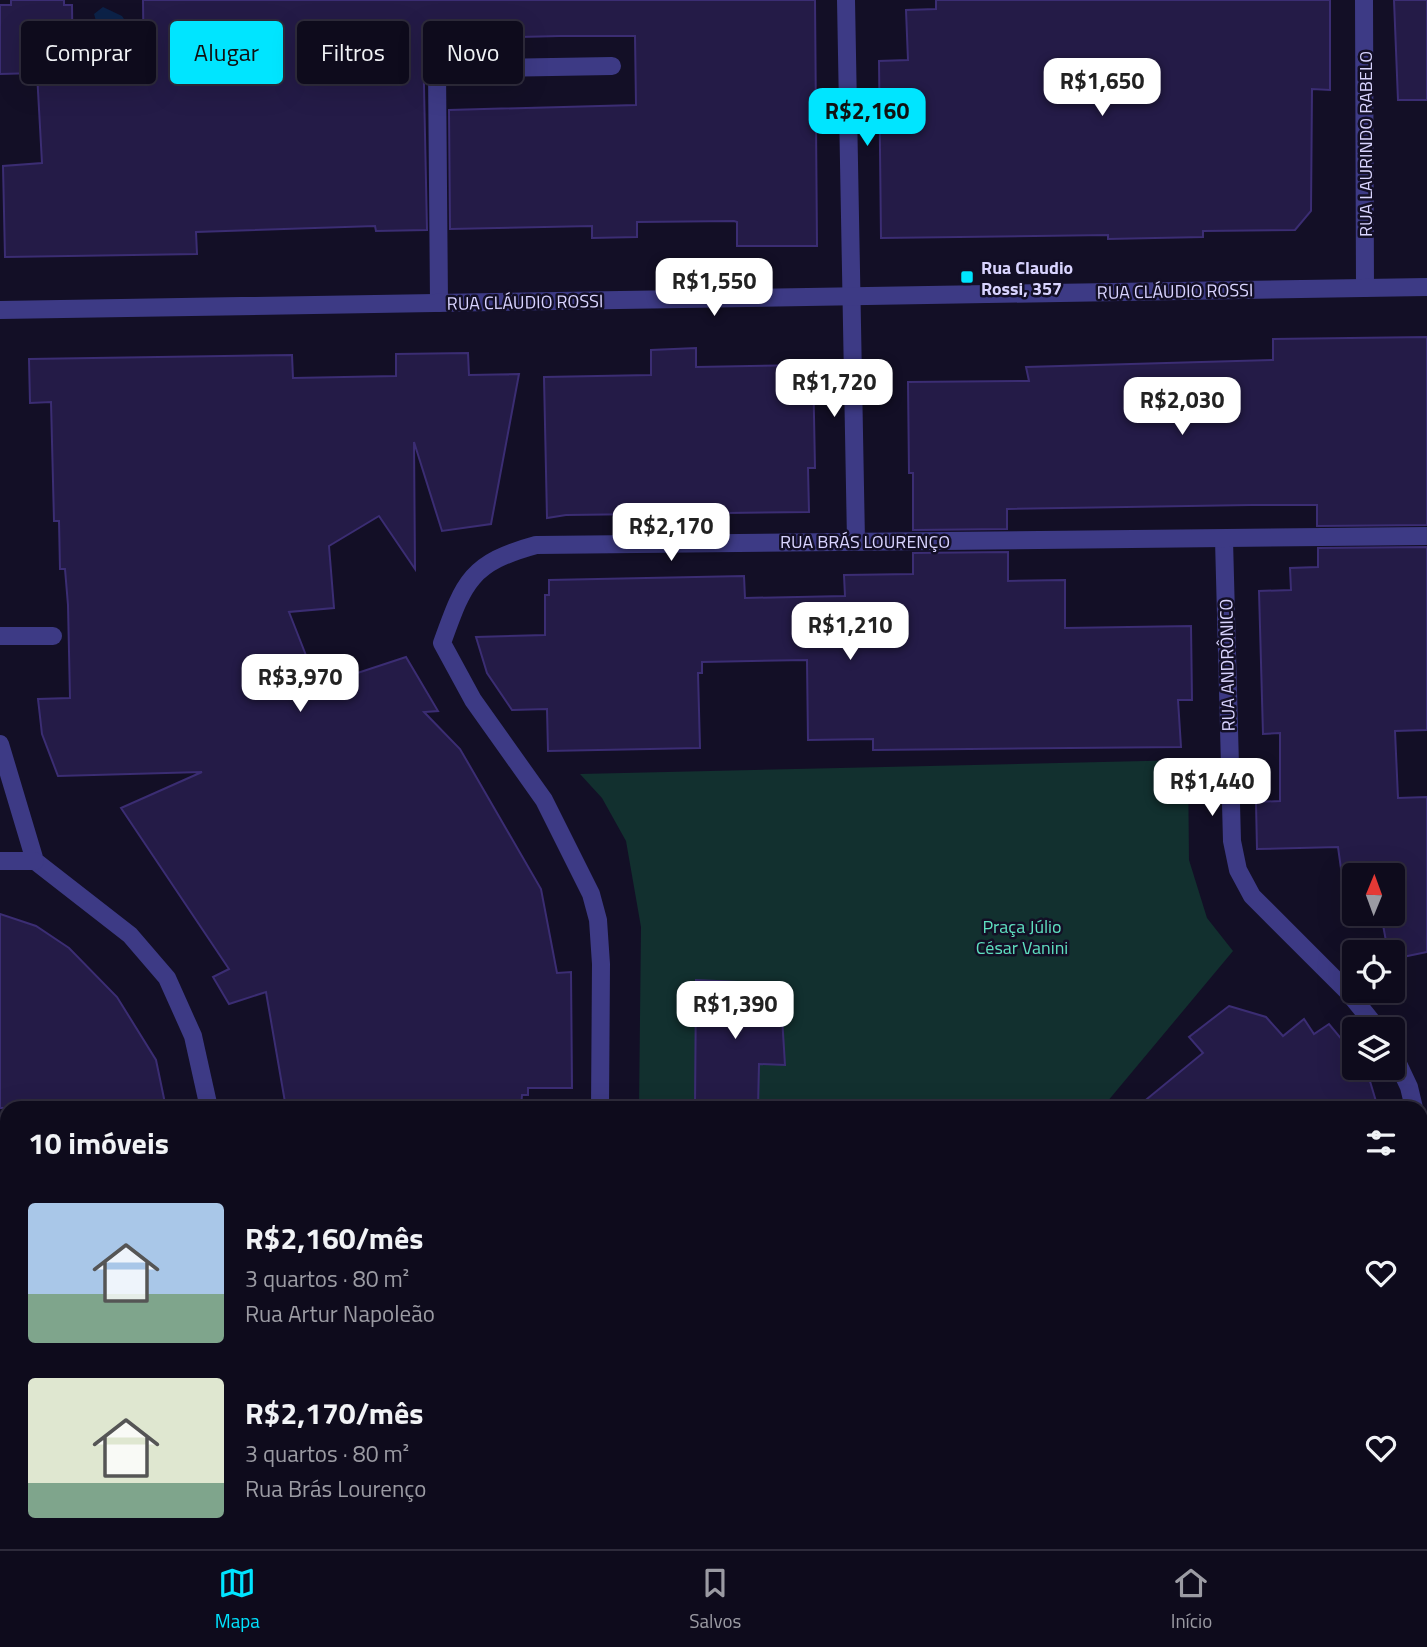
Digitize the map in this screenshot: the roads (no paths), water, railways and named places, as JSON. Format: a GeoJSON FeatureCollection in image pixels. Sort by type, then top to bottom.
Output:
{"type":"FeatureCollection","features":[{"type":"Feature","properties":{"kind":"street"},"geometry":{"type":"LineString","coordinates":[[846,0],[856,541]]}},
{"type":"Feature","properties":{"kind":"street","name":"RUA LAURINDO RABELO"},"geometry":{"type":"LineString","coordinates":[[1364,0],[1365,288]]}},
{"type":"Feature","properties":{"kind":"street"},"geometry":{"type":"LineString","coordinates":[[439,303],[437,69],[612,66]]}},
{"type":"Feature","properties":{"kind":"street","name":"RUA CLÁUDIO ROSSI"},"geometry":{"type":"LineString","coordinates":[[0,310],[1427,286]]}},
{"type":"Feature","properties":{"kind":"street","name":"RUA BRÁS LOURENÇO"},"geometry":{"type":"LineString","coordinates":[[600,1101],[601,964],[598,920],[591,894],[544,800],[473,701],[442,643],[460,595],[480,567],[506,553],[536,545],[1427,536]]}},
{"type":"Feature","properties":{"kind":"street","name":"RUA ANDRÔNICO"},"geometry":{"type":"LineString","coordinates":[[1224,540],[1232,841],[1238,870],[1252,896],[1349,992],[1368,1017]]}},
{"type":"Feature","properties":{"kind":"street"},"geometry":{"type":"LineString","coordinates":[[0,636],[53,636]]}},
{"type":"Feature","properties":{"kind":"street"},"geometry":{"type":"LineString","coordinates":[[0,744],[35,861],[130,935],[167,978],[193,1036],[207,1101]]}},
{"type":"Feature","properties":{"kind":"street"},"geometry":{"type":"LineString","coordinates":[[0,861],[35,861]]}},
{"type":"Feature","properties":{"kind":"street"},"geometry":{"type":"LineString","coordinates":[[1405,1078],[1412,1101]]}},
{"type":"Feature","properties":{"kind":"water"},"geometry":{"type":"Polygon","coordinates":[[[103,7],[122,16],[125,21],[96,21],[94,14],[103,7]]]}},
{"type":"Feature","properties":{"kind":"place","name":"Rua Claudio Rossi, 357"},"geometry":{"type":"Point","coordinates":[967,277]}},
{"type":"Feature","properties":{"kind":"park label","name":"Praça Júlio César Vanini"},"geometry":{"type":"Point","coordinates":[1022,936]}}]}
